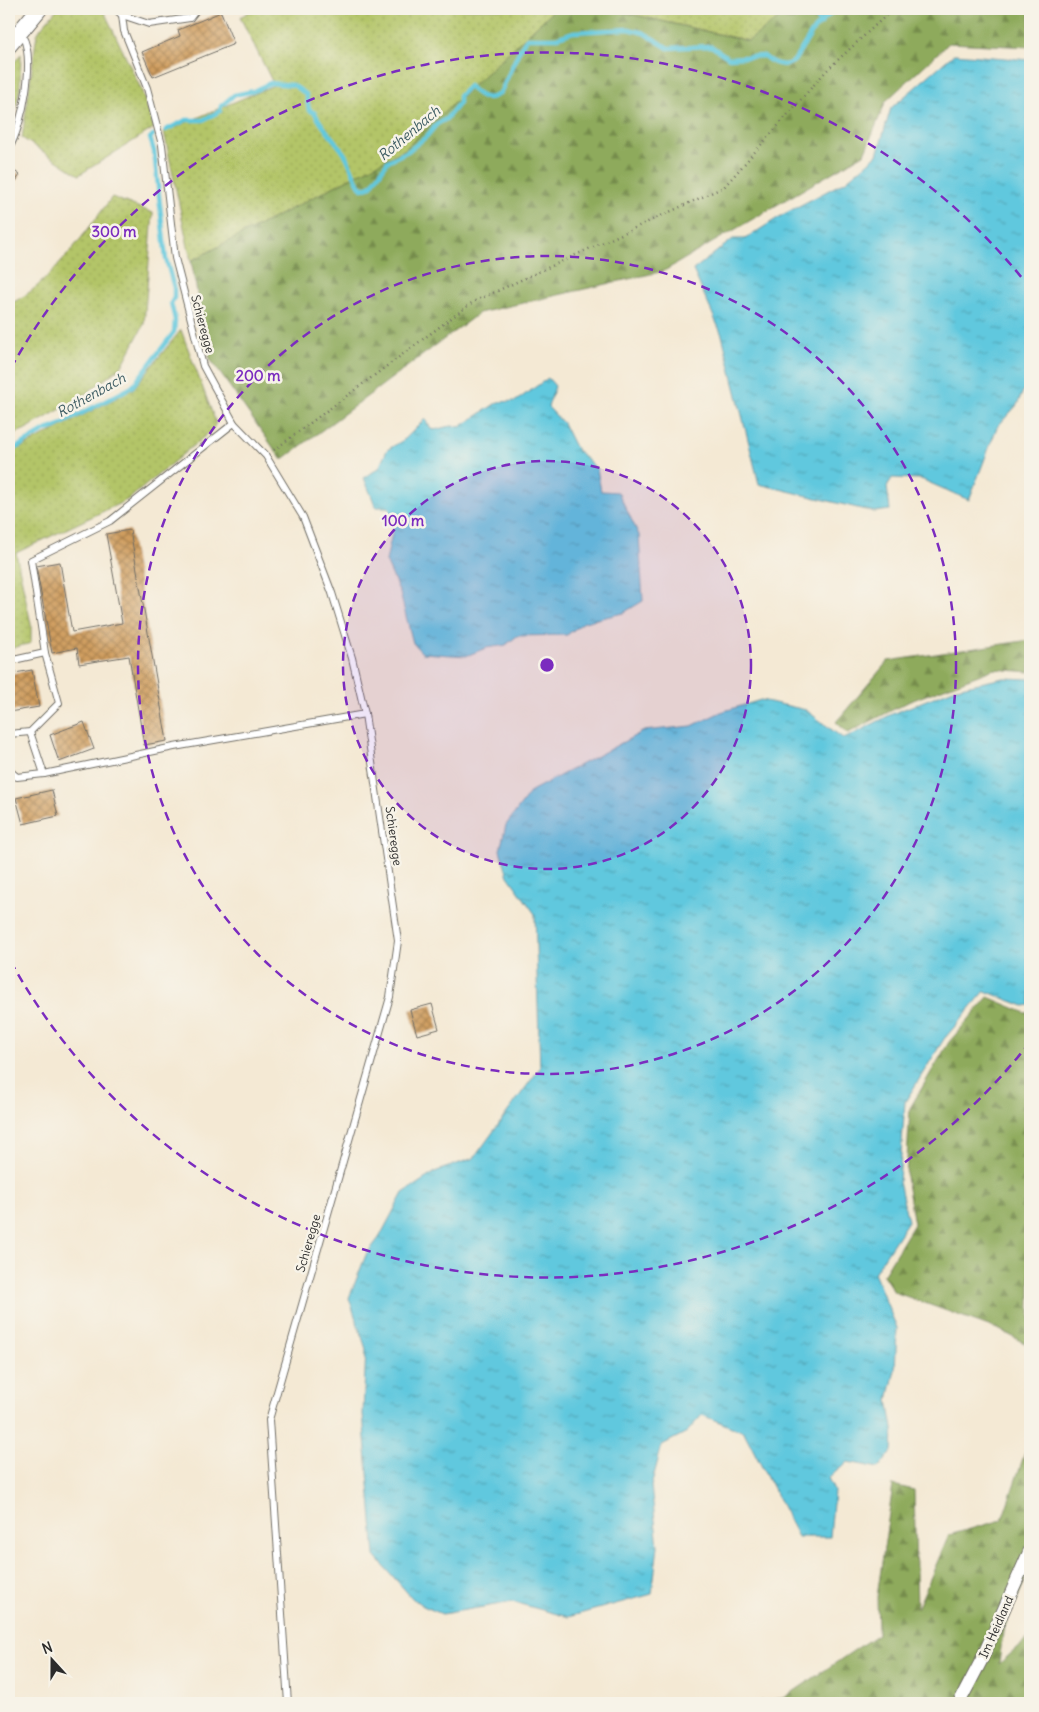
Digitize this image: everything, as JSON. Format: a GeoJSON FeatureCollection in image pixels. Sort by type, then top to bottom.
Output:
{"type":"FeatureCollection","features":[{"type":"Feature","properties":{"kind":"street"},"geometry":{"type":"LineString","coordinates":[[9,45],[39,9]]}},
{"type":"Feature","properties":{"kind":"street","name":"Im Heidland"},"geometry":{"type":"LineString","coordinates":[[959,1703],[981,1661],[1030,1550]]}},
{"type":"Feature","properties":{"kind":"lane"},"geometry":{"type":"LineString","coordinates":[[115,9],[122,15],[149,24],[190,18],[197,9]]}},
{"type":"Feature","properties":{"kind":"lane","name":"Schieregge"},"geometry":{"type":"LineString","coordinates":[[122,15],[124,31],[147,88],[162,145],[175,258],[203,366],[234,423],[266,456],[303,517],[332,593],[352,658],[365,714],[398,941],[390,997],[269,1420],[288,1703]]}},
{"type":"Feature","properties":{"kind":"lane"},"geometry":{"type":"LineString","coordinates":[[9,148],[15,139],[26,88],[28,59],[26,39],[19,33]]}},
{"type":"Feature","properties":{"kind":"lane"},"geometry":{"type":"LineString","coordinates":[[9,734],[30,732],[59,703],[45,653],[31,560],[110,521],[234,423]]}},
{"type":"Feature","properties":{"kind":"lane"},"geometry":{"type":"LineString","coordinates":[[9,661],[45,653]]}},
{"type":"Feature","properties":{"kind":"lane"},"geometry":{"type":"LineString","coordinates":[[9,770],[17,777],[44,774],[174,747],[365,714]]}},
{"type":"Feature","properties":{"kind":"lane"},"geometry":{"type":"LineString","coordinates":[[30,732],[44,774]]}},
{"type":"Feature","properties":{"kind":"path"},"geometry":{"type":"LineString","coordinates":[[266,456],[473,302],[724,187],[827,70],[893,9]]}},
{"type":"Feature","properties":{"kind":"green space"},"geometry":{"type":"Polygon","coordinates":[[[57,9],[103,9],[141,89],[154,128],[79,175],[22,138],[37,33],[57,9]]]}},
{"type":"Feature","properties":{"kind":"green space"},"geometry":{"type":"Polygon","coordinates":[[[254,9],[555,9],[404,150],[191,261],[164,132],[274,85],[240,17],[254,9]]]}},
{"type":"Feature","properties":{"kind":"green space"},"geometry":{"type":"Polygon","coordinates":[[[555,9],[609,9],[748,41],[785,14],[785,9],[1030,9],[1030,47],[949,43],[886,101],[864,154],[664,271],[479,313],[282,460],[210,359],[191,261],[404,150],[555,9]]]}},
{"type":"Feature","properties":{"kind":"green space"},"geometry":{"type":"Polygon","coordinates":[[[609,9],[785,9],[785,14],[749,41],[609,9]]]}},
{"type":"Feature","properties":{"kind":"green space"},"geometry":{"type":"Polygon","coordinates":[[[21,54],[20,89],[9,133],[9,69],[21,54]]]}},
{"type":"Feature","properties":{"kind":"green space"},"geometry":{"type":"Polygon","coordinates":[[[112,197],[153,213],[144,324],[122,366],[80,398],[26,429],[9,436],[9,304],[23,297],[52,272],[79,241],[112,197]]]}},
{"type":"Feature","properties":{"kind":"green space"},"geometry":{"type":"Polygon","coordinates":[[[181,330],[216,423],[212,430],[129,499],[16,553],[31,624],[31,643],[9,649],[9,454],[133,389],[181,330]]]}},
{"type":"Feature","properties":{"kind":"green space"},"geometry":{"type":"Polygon","coordinates":[[[1030,640],[1030,672],[994,669],[908,702],[848,733],[836,722],[888,661],[1030,640]]]}},
{"type":"Feature","properties":{"kind":"green space"},"geometry":{"type":"Polygon","coordinates":[[[988,997],[1026,1013],[1030,1012],[1030,1346],[1000,1330],[894,1292],[883,1275],[914,1224],[906,1177],[910,1108],[949,1042],[988,997]]]}},
{"type":"Feature","properties":{"kind":"green space"},"geometry":{"type":"Polygon","coordinates":[[[1030,1438],[1030,1569],[1003,1631],[999,1664],[1030,1637],[1030,1692],[1026,1703],[749,1703],[784,1698],[878,1634],[877,1597],[893,1485],[914,1490],[917,1609],[949,1535],[1002,1520],[1030,1438]]]}},
{"type":"Feature","properties":{"kind":"water"},"geometry":{"type":"Polygon","coordinates":[[[954,54],[1030,60],[1030,375],[1017,405],[997,427],[969,500],[921,479],[892,478],[887,487],[890,510],[874,512],[759,484],[722,335],[693,270],[733,239],[745,239],[784,214],[846,181],[877,155],[891,108],[954,54]]]}},
{"type":"Feature","properties":{"kind":"water"},"geometry":{"type":"Polygon","coordinates":[[[548,378],[555,386],[548,407],[563,423],[576,449],[597,469],[601,491],[618,492],[639,535],[643,601],[623,613],[584,622],[567,635],[517,636],[506,645],[486,648],[466,656],[422,653],[413,643],[400,593],[386,561],[393,529],[389,507],[376,507],[364,478],[379,468],[387,450],[405,439],[425,419],[432,430],[449,426],[460,427],[498,402],[516,401],[548,378]]]}},
{"type":"Feature","properties":{"kind":"water"},"geometry":{"type":"Polygon","coordinates":[[[1004,678],[1030,679],[1030,1005],[1024,1006],[985,991],[944,1039],[905,1102],[899,1182],[908,1221],[874,1273],[897,1328],[895,1370],[888,1400],[893,1429],[892,1451],[879,1468],[848,1462],[828,1478],[834,1491],[830,1537],[798,1537],[744,1432],[702,1415],[687,1432],[662,1445],[651,1486],[658,1546],[652,1594],[568,1617],[513,1602],[442,1614],[423,1606],[412,1598],[375,1556],[363,1414],[366,1349],[349,1298],[366,1255],[379,1238],[403,1193],[437,1171],[474,1158],[540,1068],[535,914],[508,876],[500,850],[506,825],[531,791],[644,731],[692,726],[721,712],[761,700],[806,710],[844,739],[892,714],[956,688],[1004,678]]]}},
{"type":"Feature","properties":{"kind":"building"},"geometry":{"type":"Polygon","coordinates":[[[221,12],[234,44],[153,77],[142,52],[180,36],[178,30],[221,12]]]}},
{"type":"Feature","properties":{"kind":"building"},"geometry":{"type":"Polygon","coordinates":[[[9,167],[20,175],[9,191],[9,167]]]}},
{"type":"Feature","properties":{"kind":"building"},"geometry":{"type":"Polygon","coordinates":[[[130,530],[167,741],[144,745],[129,656],[79,664],[77,648],[52,653],[36,566],[60,562],[72,632],[122,623],[106,534],[130,530]]]}},
{"type":"Feature","properties":{"kind":"building"},"geometry":{"type":"Polygon","coordinates":[[[32,670],[39,707],[9,712],[9,674],[32,670]]]}},
{"type":"Feature","properties":{"kind":"building"},"geometry":{"type":"Polygon","coordinates":[[[84,722],[94,749],[59,762],[50,735],[84,722]]]}},
{"type":"Feature","properties":{"kind":"building"},"geometry":{"type":"Polygon","coordinates":[[[52,790],[58,816],[23,824],[16,798],[52,790]]]}},
{"type":"Feature","properties":{"kind":"building"},"geometry":{"type":"Polygon","coordinates":[[[432,1004],[439,1029],[417,1035],[410,1010],[432,1004]]]}},
{"type":"Feature","properties":{"kind":"waterway"},"geometry":{"type":"LineString","coordinates":[[820,9],[818,19],[821,24]]}},
{"type":"Feature","properties":{"kind":"waterway","name":"Rothenbach"},"geometry":{"type":"LineString","coordinates":[[166,130],[186,120],[203,120],[220,111],[221,106],[234,95],[254,91],[270,83],[293,85],[306,94],[309,110],[315,113],[343,152],[362,189],[371,186],[388,161],[408,151],[426,137],[437,124],[446,119],[459,103],[459,96],[469,86],[476,93],[487,98],[500,93],[527,38],[556,38],[573,32],[629,29],[644,33],[668,48],[711,46],[729,58],[764,56],[775,63],[783,65],[794,61],[814,29],[835,9]]}},
{"type":"Feature","properties":{"kind":"waterway","name":"Rothenbach"},"geometry":{"type":"LineString","coordinates":[[9,452],[46,430],[56,427],[132,387],[174,332],[175,320],[171,303],[174,298],[174,288],[166,259],[154,151],[150,138],[153,135]]}}]}
